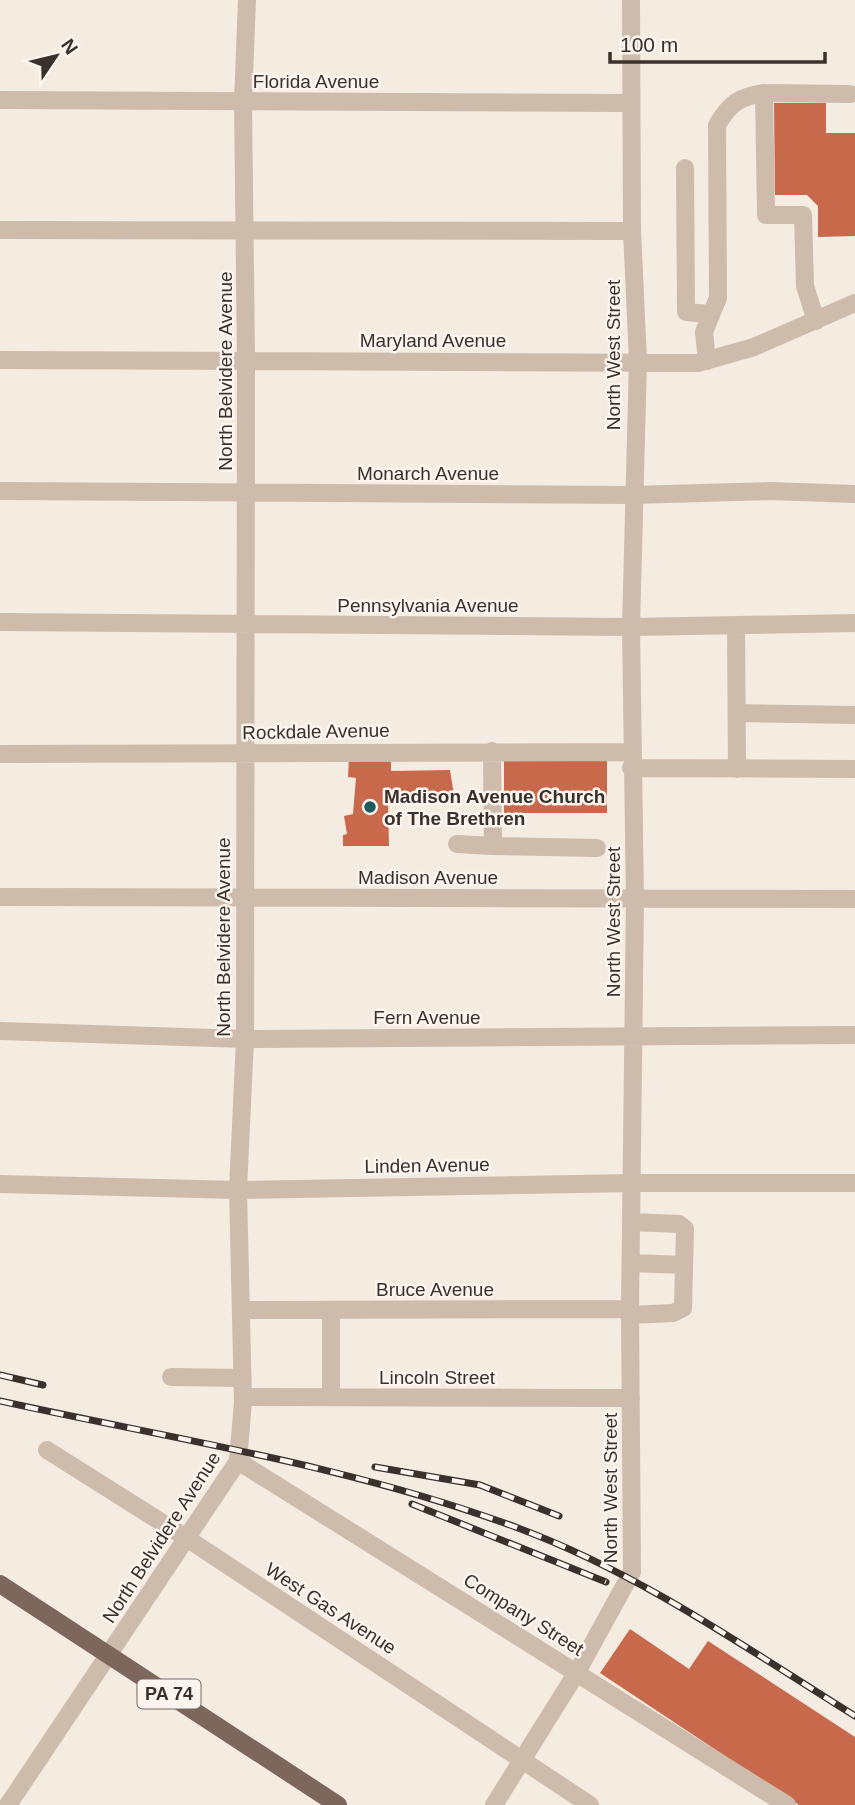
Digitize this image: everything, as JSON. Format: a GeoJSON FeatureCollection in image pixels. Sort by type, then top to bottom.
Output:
{"type":"FeatureCollection","features":[{"type":"Feature","properties":{"kind":"main road","name":"PA 74"},"geometry":{"type":"LineString","coordinates":[[0,1584],[338,1805]]}},
{"type":"Feature","properties":{"kind":"street","name":"North Belvidere Avenue"},"geometry":{"type":"LineString","coordinates":[[8,1805],[238,1461],[243,1397],[238,1190],[245,1039],[246,230],[243,102],[247,0]]}},
{"type":"Feature","properties":{"kind":"street","name":"North West Street"},"geometry":{"type":"LineString","coordinates":[[494,1805],[524,1761],[577,1672],[632,1572],[630,1312],[635,900],[631,626],[632,495],[638,361],[632,230],[632,0]]}},
{"type":"Feature","properties":{"kind":"street"},"geometry":{"type":"LineString","coordinates":[[764,93],[765,215],[803,215],[805,286],[816,321]]}},
{"type":"Feature","properties":{"kind":"street"},"geometry":{"type":"LineString","coordinates":[[708,360],[704,332],[718,298],[717,125],[728,106],[742,96],[764,93],[850,94]]}},
{"type":"Feature","properties":{"kind":"street","name":"Florida Avenue"},"geometry":{"type":"LineString","coordinates":[[0,100],[631,103]]}},
{"type":"Feature","properties":{"kind":"street"},"geometry":{"type":"LineString","coordinates":[[685,168],[686,312],[710,314]]}},
{"type":"Feature","properties":{"kind":"street"},"geometry":{"type":"LineString","coordinates":[[0,230],[632,230]]}},
{"type":"Feature","properties":{"kind":"street","name":"Maryland Avenue"},"geometry":{"type":"LineString","coordinates":[[0,359],[698,363],[754,348],[855,303]]}},
{"type":"Feature","properties":{"kind":"street","name":"Monarch Avenue"},"geometry":{"type":"LineString","coordinates":[[0,491],[632,495],[770,491],[855,494]]}},
{"type":"Feature","properties":{"kind":"street","name":"Pennsylvania Avenue"},"geometry":{"type":"LineString","coordinates":[[0,622],[631,626],[855,623]]}},
{"type":"Feature","properties":{"kind":"street"},"geometry":{"type":"LineString","coordinates":[[736,625],[737,769]]}},
{"type":"Feature","properties":{"kind":"street"},"geometry":{"type":"LineString","coordinates":[[737,713],[855,715]]}},
{"type":"Feature","properties":{"kind":"street"},"geometry":{"type":"LineString","coordinates":[[492,751],[493,846]]}},
{"type":"Feature","properties":{"kind":"street","name":"Rockdale Avenue"},"geometry":{"type":"LineString","coordinates":[[0,754],[492,751],[737,769],[855,769]]}},
{"type":"Feature","properties":{"kind":"street"},"geometry":{"type":"LineString","coordinates":[[457,844],[597,848]]}},
{"type":"Feature","properties":{"kind":"street","name":"Madison Avenue"},"geometry":{"type":"LineString","coordinates":[[0,897],[855,899]]}},
{"type":"Feature","properties":{"kind":"street","name":"Fern Avenue"},"geometry":{"type":"LineString","coordinates":[[0,1031],[245,1039],[855,1035]]}},
{"type":"Feature","properties":{"kind":"street","name":"Linden Avenue"},"geometry":{"type":"LineString","coordinates":[[0,1184],[238,1190],[632,1183],[855,1183]]}},
{"type":"Feature","properties":{"kind":"street"},"geometry":{"type":"LineString","coordinates":[[631,1222],[682,1225],[685,1229],[684,1265],[631,1263]]}},
{"type":"Feature","properties":{"kind":"street","name":"Bruce Avenue"},"geometry":{"type":"LineString","coordinates":[[241,1310],[680,1311],[684,1265]]}},
{"type":"Feature","properties":{"kind":"street"},"geometry":{"type":"LineString","coordinates":[[331,1310],[331,1397]]}},
{"type":"Feature","properties":{"kind":"street"},"geometry":{"type":"LineString","coordinates":[[171,1377],[242,1378]]}},
{"type":"Feature","properties":{"kind":"street","name":"Lincoln Street"},"geometry":{"type":"LineString","coordinates":[[243,1397],[631,1398]]}},
{"type":"Feature","properties":{"kind":"street","name":"West Gas Avenue"},"geometry":{"type":"LineString","coordinates":[[47,1450],[188,1539],[590,1805]]}},
{"type":"Feature","properties":{"kind":"street","name":"Company Street"},"geometry":{"type":"LineString","coordinates":[[238,1461],[787,1805]]}},
{"type":"Feature","properties":{"kind":"building"},"geometry":{"type":"Polygon","coordinates":[[[774,103],[826,103],[826,133],[855,133],[855,236],[818,237],[818,206],[807,195],[775,195],[774,103]]]}},
{"type":"Feature","properties":{"kind":"building","name":"Madison Avenue Church of The Brethren"},"geometry":{"type":"Polygon","coordinates":[[[391,757],[391,771],[450,770],[454,795],[449,795],[449,801],[388,801],[389,846],[343,846],[343,835],[347,834],[344,816],[353,814],[356,778],[348,777],[349,758],[391,757]]]}},
{"type":"Feature","properties":{"kind":"building"},"geometry":{"type":"Polygon","coordinates":[[[504,760],[607,760],[607,813],[504,813],[504,760]]]}},
{"type":"Feature","properties":{"kind":"building"},"geometry":{"type":"Polygon","coordinates":[[[630,1629],[689,1669],[708,1641],[855,1737],[855,1805],[799,1805],[600,1673],[630,1629]]]}},
{"type":"Feature","properties":{"kind":"railway"},"geometry":{"type":"LineString","coordinates":[[0,1375],[43,1385]]}},
{"type":"Feature","properties":{"kind":"railway"},"geometry":{"type":"LineString","coordinates":[[0,1401],[327,1471],[455,1506],[518,1528],[563,1546],[649,1589],[855,1716]]}},
{"type":"Feature","properties":{"kind":"railway"},"geometry":{"type":"LineString","coordinates":[[375,1467],[480,1485],[559,1516]]}},
{"type":"Feature","properties":{"kind":"railway"},"geometry":{"type":"LineString","coordinates":[[412,1504],[606,1582]]}},
{"type":"Feature","properties":{"kind":"place","name":"Madison Avenue Church of The Brethren"},"geometry":{"type":"Point","coordinates":[370,807]}}]}
